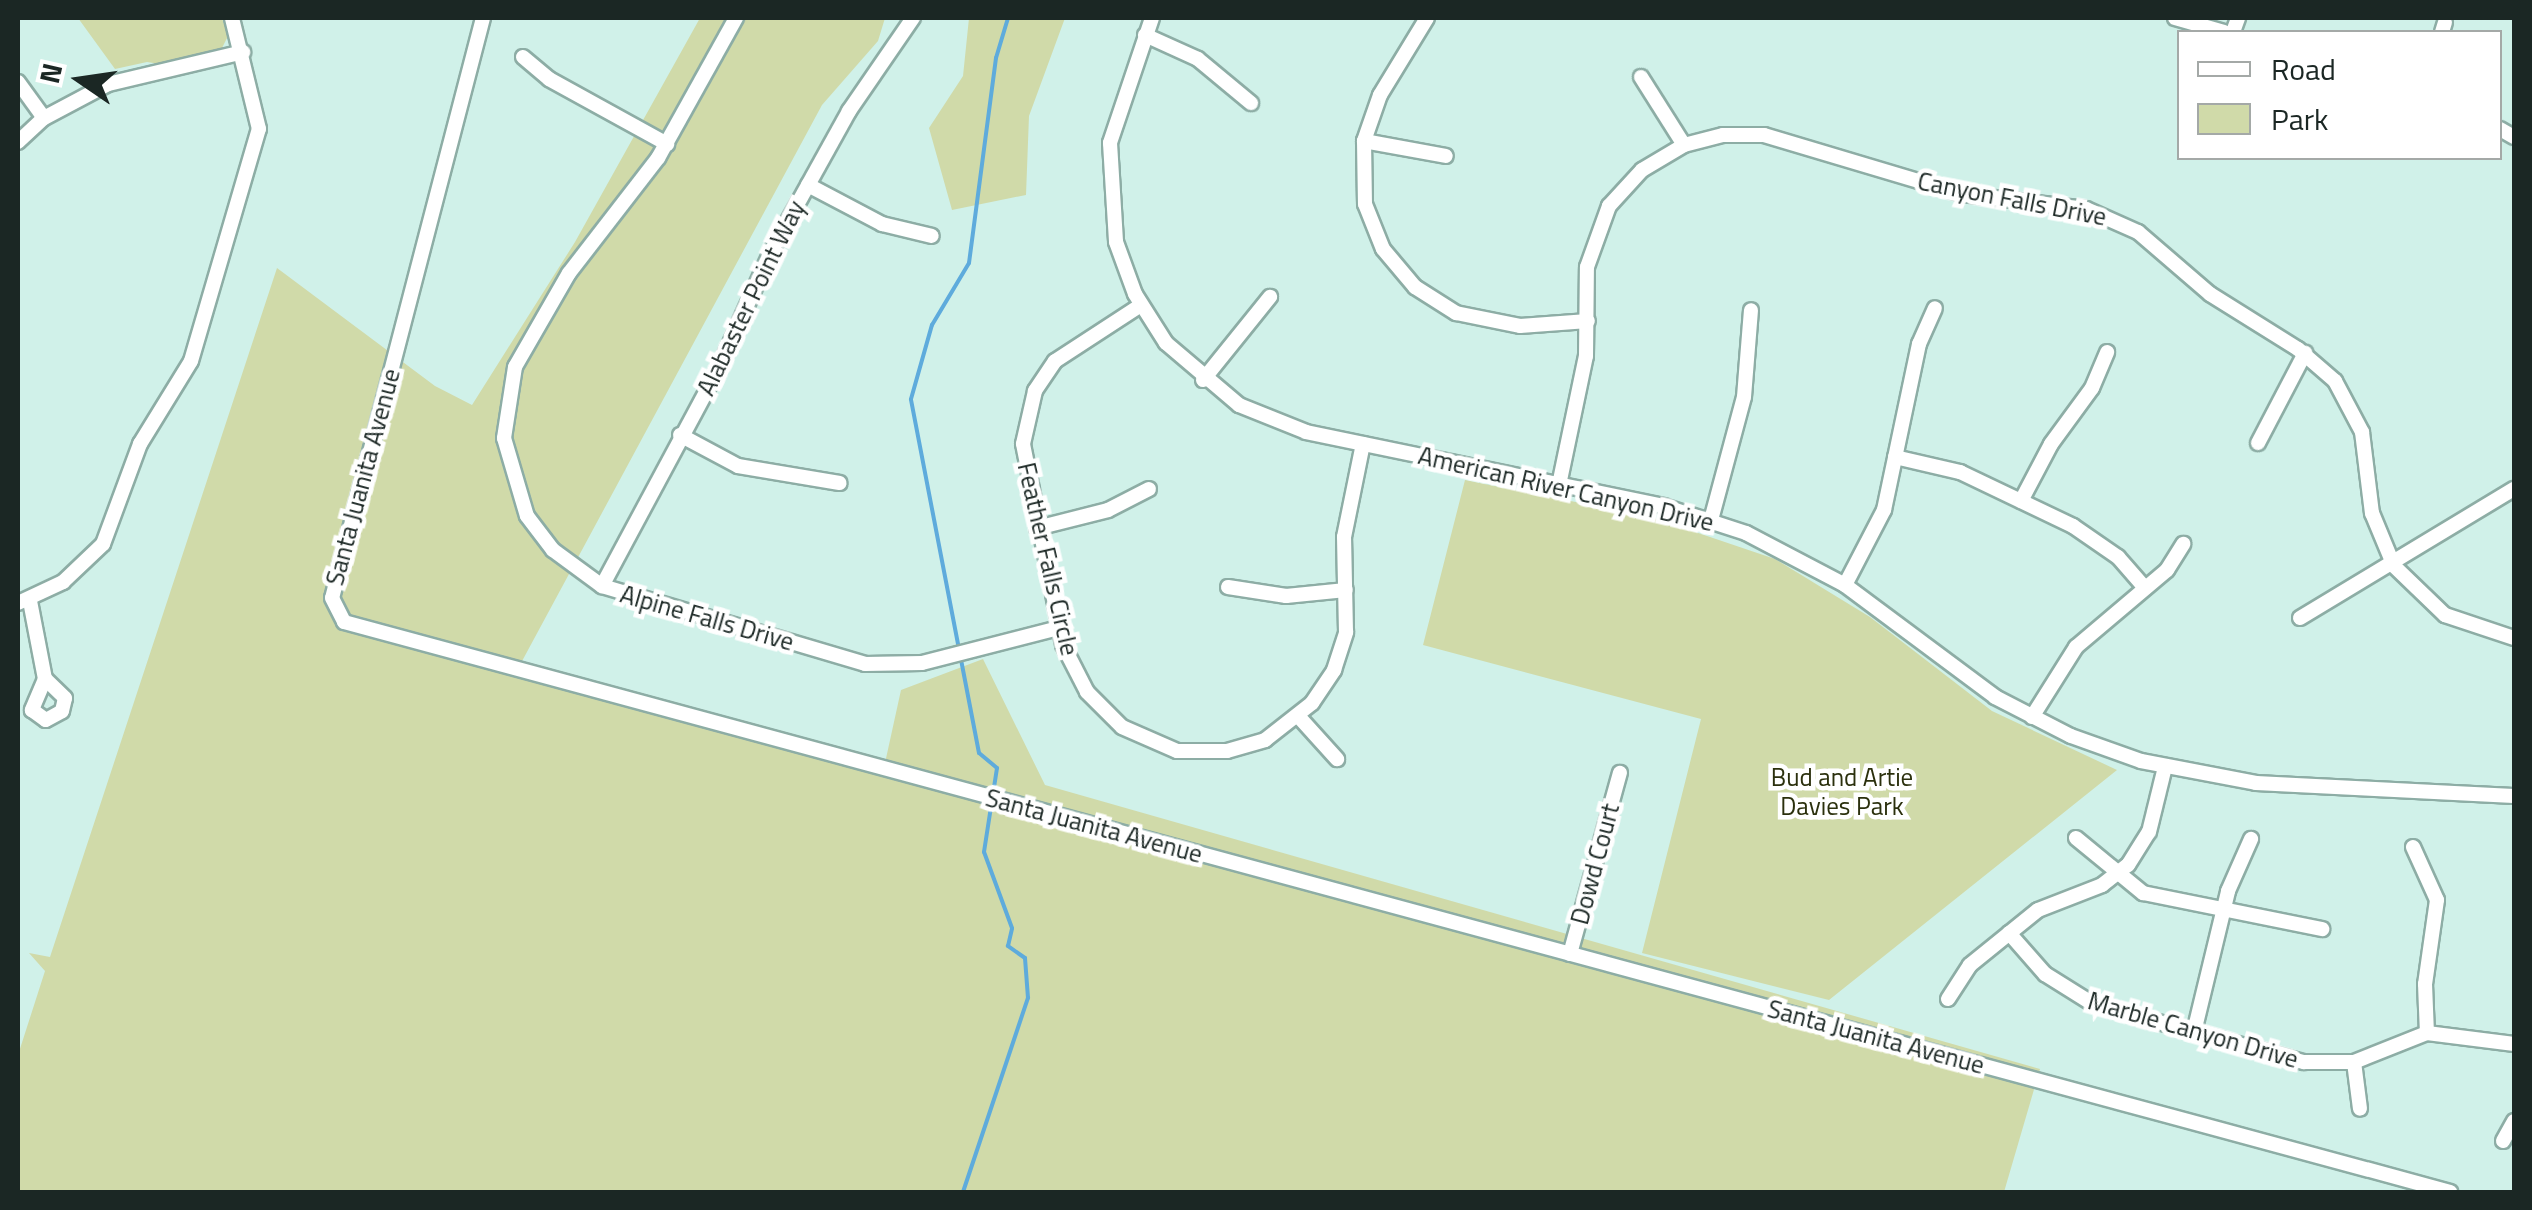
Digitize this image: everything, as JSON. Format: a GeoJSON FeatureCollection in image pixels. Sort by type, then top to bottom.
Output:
{"type":"FeatureCollection","features":[{"type":"Feature","properties":{"kind":"street"},"geometry":{"type":"LineString","coordinates":[[46,679],[24,602],[63,582],[103,544],[140,444],[191,361],[254,161],[256,96],[232,18]]}},
{"type":"Feature","properties":{"kind":"street","name":"Santa Juanita Avenue"},"geometry":{"type":"LineString","coordinates":[[483,18],[332,598],[334,612],[344,622],[2450,1192]]}},
{"type":"Feature","properties":{"kind":"street","name":"Alpine Falls Drive"},"geometry":{"type":"LineString","coordinates":[[736,18],[667,144],[545,310],[508,393],[504,438],[522,506],[553,550],[602,586],[865,664],[912,665],[1058,628]]}},
{"type":"Feature","properties":{"kind":"street","name":"Alabaster Point Way"},"geometry":{"type":"LineString","coordinates":[[602,586],[808,185],[912,18]]}},
{"type":"Feature","properties":{"kind":"street","name":"American River Canyon Drive"},"geometry":{"type":"LineString","coordinates":[[1152,18],[1116,116],[1108,170],[1116,242],[1141,305],[1202,380],[1280,424],[1711,520],[1783,550],[1844,585],[1959,674],[2032,718],[2165,767],[2256,782],[2514,796]]}},
{"type":"Feature","properties":{"kind":"street"},"geometry":{"type":"LineString","coordinates":[[1427,18],[1380,95],[1364,142],[1370,220],[1383,250],[1414,287],[1456,313],[1496,324],[1588,322]]}},
{"type":"Feature","properties":{"kind":"street"},"geometry":{"type":"LineString","coordinates":[[2176,18],[2217,30]]}},
{"type":"Feature","properties":{"kind":"street"},"geometry":{"type":"LineString","coordinates":[[1146,35],[1198,58],[1251,103]]}},
{"type":"Feature","properties":{"kind":"street"},"geometry":{"type":"LineString","coordinates":[[18,142],[44,118],[108,84],[243,52]]}},
{"type":"Feature","properties":{"kind":"street"},"geometry":{"type":"LineString","coordinates":[[523,57],[549,79],[667,144]]}},
{"type":"Feature","properties":{"kind":"street"},"geometry":{"type":"LineString","coordinates":[[1641,77],[1684,144]]}},
{"type":"Feature","properties":{"kind":"street"},"geometry":{"type":"LineString","coordinates":[[18,82],[44,118]]}},
{"type":"Feature","properties":{"kind":"street","name":"Canyon Falls Drive"},"geometry":{"type":"LineString","coordinates":[[1560,484],[1588,322],[1587,268],[1610,206],[1642,170],[1684,144],[1724,135],[1764,135],[1952,191],[2104,215],[2138,232],[2210,294],[2305,354],[2352,409],[2366,448],[2376,529],[2394,566],[2445,615],[2514,638]]}},
{"type":"Feature","properties":{"kind":"street"},"geometry":{"type":"LineString","coordinates":[[1364,142],[1446,156]]}},
{"type":"Feature","properties":{"kind":"street"},"geometry":{"type":"LineString","coordinates":[[808,185],[882,224],[932,236]]}},
{"type":"Feature","properties":{"kind":"street"},"geometry":{"type":"LineString","coordinates":[[1202,380],[1270,298]]}},
{"type":"Feature","properties":{"kind":"street","name":"Feather Falls Circle"},"geometry":{"type":"LineString","coordinates":[[1141,305],[1068,348],[1036,392],[1023,444],[1058,628],[1077,678],[1099,708],[1158,745],[1227,751],[1265,740],[1300,717],[1324,688],[1341,651],[1346,590],[1344,537],[1363,444]]}},
{"type":"Feature","properties":{"kind":"street"},"geometry":{"type":"LineString","coordinates":[[1844,585],[1877,531],[1918,344],[1935,308]]}},
{"type":"Feature","properties":{"kind":"street"},"geometry":{"type":"LineString","coordinates":[[1711,520],[1744,396],[1752,310]]}},
{"type":"Feature","properties":{"kind":"street"},"geometry":{"type":"LineString","coordinates":[[2021,501],[2051,444],[2092,388],[2107,352]]}},
{"type":"Feature","properties":{"kind":"street"},"geometry":{"type":"LineString","coordinates":[[2258,444],[2305,354]]}},
{"type":"Feature","properties":{"kind":"street"},"geometry":{"type":"LineString","coordinates":[[680,434],[738,466],[840,484]]}},
{"type":"Feature","properties":{"kind":"street"},"geometry":{"type":"LineString","coordinates":[[1895,457],[1960,472],[2021,501],[2101,543],[2145,588]]}},
{"type":"Feature","properties":{"kind":"street"},"geometry":{"type":"LineString","coordinates":[[1037,528],[1098,514],[1149,489]]}},
{"type":"Feature","properties":{"kind":"street"},"geometry":{"type":"LineString","coordinates":[[2300,618],[2394,566],[2514,489]]}},
{"type":"Feature","properties":{"kind":"street"},"geometry":{"type":"LineString","coordinates":[[2032,718],[2076,646],[2176,560],[2183,544]]}},
{"type":"Feature","properties":{"kind":"street"},"geometry":{"type":"LineString","coordinates":[[1228,587],[1286,596],[1346,590]]}},
{"type":"Feature","properties":{"kind":"street"},"geometry":{"type":"LineString","coordinates":[[1300,717],[1337,758]]}},
{"type":"Feature","properties":{"kind":"street"},"geometry":{"type":"LineString","coordinates":[[1948,999],[1963,972],[2010,932],[2055,900],[2118,874],[2145,841],[2165,767]]}},
{"type":"Feature","properties":{"kind":"street","name":"Dowd Court"},"geometry":{"type":"LineString","coordinates":[[1570,954],[1620,773]]}},
{"type":"Feature","properties":{"kind":"street"},"geometry":{"type":"LineString","coordinates":[[2076,838],[2142,893],[2322,930]]}},
{"type":"Feature","properties":{"kind":"street"},"geometry":{"type":"LineString","coordinates":[[2194,1032],[2224,912],[2251,839]]}},
{"type":"Feature","properties":{"kind":"street"},"geometry":{"type":"LineString","coordinates":[[2412,847],[2437,900],[2425,984],[2428,1033]]}},
{"type":"Feature","properties":{"kind":"street","name":"Marble Canyon Drive"},"geometry":{"type":"LineString","coordinates":[[2010,932],[2045,974],[2079,998],[2314,1064],[2354,1062],[2428,1033],[2514,1044]]}},
{"type":"Feature","properties":{"kind":"street"},"geometry":{"type":"LineString","coordinates":[[2354,1062],[2360,1109]]}},
{"type":"Feature","properties":{"kind":"street"},"geometry":{"type":"LineString","coordinates":[[2503,1142],[2514,1121]]}},
{"type":"Feature","properties":{"kind":"green space"},"geometry":{"type":"Polygon","coordinates":[[[78,18],[222,18],[228,36],[220,52],[173,66],[147,62],[115,69],[78,18]]]}},
{"type":"Feature","properties":{"kind":"green space"},"geometry":{"type":"Polygon","coordinates":[[[700,18],[885,18],[878,41],[822,105],[514,676],[885,763],[901,690],[983,659],[1045,785],[2040,1069],[2004,1192],[18,1192],[18,1055],[45,971],[29,953],[50,957],[277,268],[435,386],[472,405],[575,242],[700,18]]]}},
{"type":"Feature","properties":{"kind":"green space"},"geometry":{"type":"Polygon","coordinates":[[[969,18],[1065,18],[1029,116],[1026,195],[952,210],[929,128],[963,76],[969,18]]]}},
{"type":"Feature","properties":{"kind":"green space","name":"Bud and Artie Davies Park"},"geometry":{"type":"Polygon","coordinates":[[[1465,480],[1651,517],[1775,559],[1870,617],[1992,711],[2117,770],[1829,1000],[1642,953],[1701,719],[1423,645],[1465,480]]]}},
{"type":"Feature","properties":{"kind":"waterway"},"geometry":{"type":"LineString","coordinates":[[963,1192],[1028,998],[1025,958],[1008,946],[1012,928],[984,852],[997,768],[979,753],[911,399],[932,325],[969,263],[996,58],[1008,18]]}}]}
